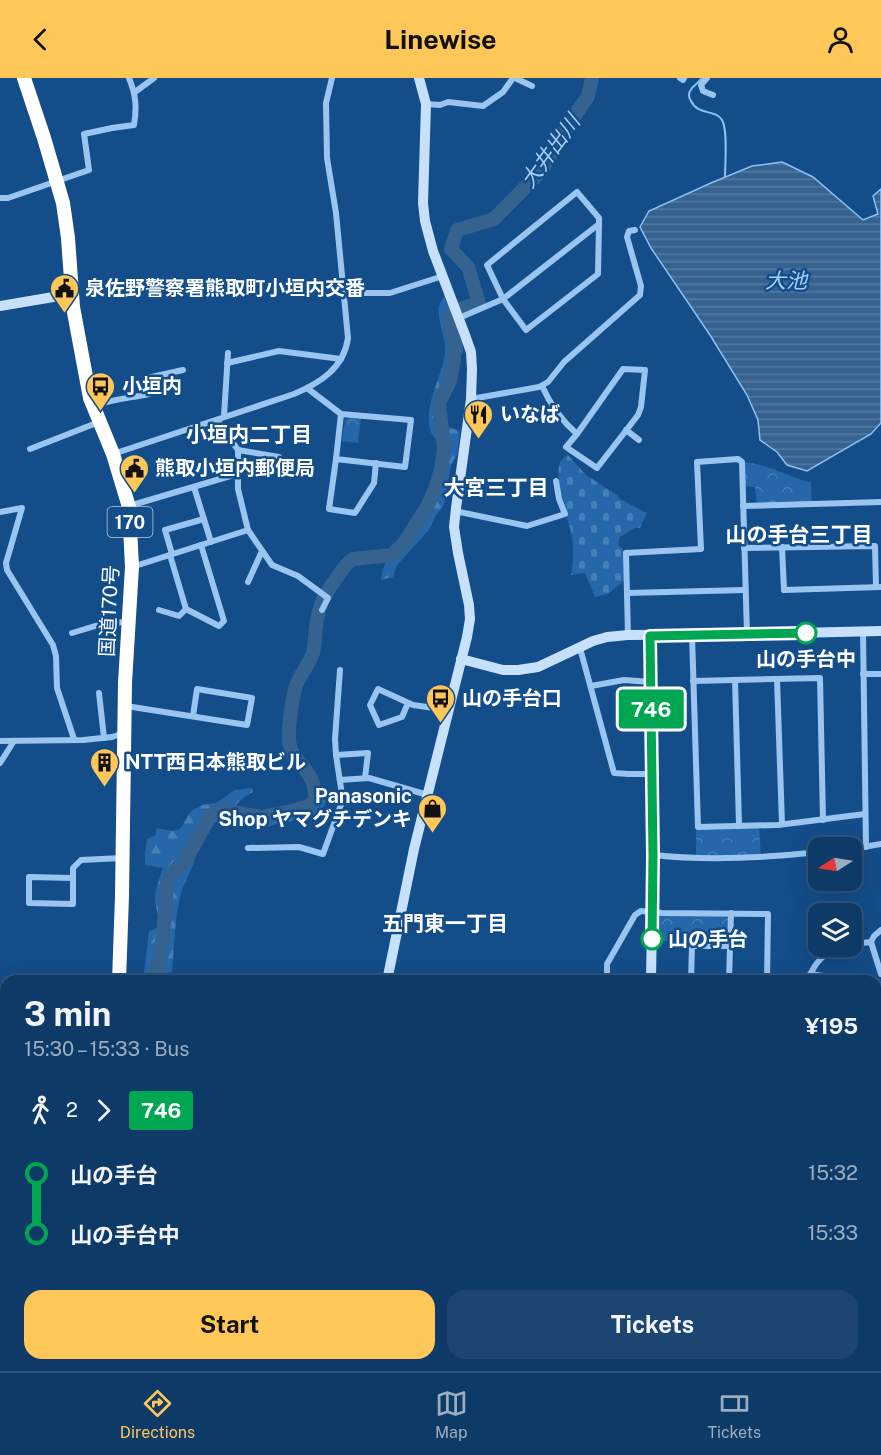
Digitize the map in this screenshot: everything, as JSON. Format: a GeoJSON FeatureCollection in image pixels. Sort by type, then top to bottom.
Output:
{"type":"FeatureCollection","features":[{"type":"Feature","properties":{"kind":"highway","name":"国道170号"},"geometry":{"type":"LineString","coordinates":[[24,78],[57,181],[66,218],[71,294],[93,407],[113,454],[129,507],[132,567],[124,733],[119,975]]}},
{"type":"Feature","properties":{"kind":"street"},"geometry":{"type":"LineString","coordinates":[[0,198],[8,198],[89,170],[84,134],[134,125],[135,92],[129,78]]}},
{"type":"Feature","properties":{"kind":"street"},"geometry":{"type":"LineString","coordinates":[[135,92],[154,78]]}},
{"type":"Feature","properties":{"kind":"street"},"geometry":{"type":"LineString","coordinates":[[113,454],[307,388],[329,374],[341,358],[348,338],[336,213],[327,158],[326,103],[332,78]]}},
{"type":"Feature","properties":{"kind":"street"},"geometry":{"type":"LineString","coordinates":[[388,975],[414,849],[470,619],[454,527],[471,399],[471,352],[433,252],[425,221],[423,203],[426,104],[419,78]]}},
{"type":"Feature","properties":{"kind":"street"},"geometry":{"type":"LineString","coordinates":[[426,104],[440,105],[448,102],[483,106],[503,93],[514,78],[532,86]]}},
{"type":"Feature","properties":{"kind":"street"},"geometry":{"type":"LineString","coordinates":[[707,78],[701,86],[703,91],[713,95]]}},
{"type":"Feature","properties":{"kind":"street"},"geometry":{"type":"LineString","coordinates":[[577,192],[599,218],[598,274],[526,330],[503,299],[488,265],[577,192]]}},
{"type":"Feature","properties":{"kind":"street"},"geometry":{"type":"LineString","coordinates":[[459,318],[503,299],[599,224]]}},
{"type":"Feature","properties":{"kind":"street"},"geometry":{"type":"LineString","coordinates":[[471,399],[542,386],[564,362],[640,295],[641,286],[627,237],[629,231],[635,230]]}},
{"type":"Feature","properties":{"kind":"street"},"geometry":{"type":"LineString","coordinates":[[344,293],[390,292],[443,276]]}},
{"type":"Feature","properties":{"kind":"street"},"geometry":{"type":"LineString","coordinates":[[0,306],[71,294]]}},
{"type":"Feature","properties":{"kind":"street"},"geometry":{"type":"LineString","coordinates":[[227,363],[279,351],[341,358]]}},
{"type":"Feature","properties":{"kind":"street"},"geometry":{"type":"LineString","coordinates":[[224,417],[228,352]]}},
{"type":"Feature","properties":{"kind":"street"},"geometry":{"type":"LineString","coordinates":[[623,369],[645,370],[638,415],[597,468],[566,447],[577,435],[623,369]]}},
{"type":"Feature","properties":{"kind":"street"},"geometry":{"type":"LineString","coordinates":[[93,407],[149,394],[147,378],[183,370]]}},
{"type":"Feature","properties":{"kind":"street"},"geometry":{"type":"LineString","coordinates":[[542,386],[566,425],[577,435]]}},
{"type":"Feature","properties":{"kind":"street"},"geometry":{"type":"LineString","coordinates":[[307,388],[341,414],[411,420],[405,467],[336,459]]}},
{"type":"Feature","properties":{"kind":"street"},"geometry":{"type":"LineString","coordinates":[[341,414],[329,509],[355,513],[374,483],[376,464]]}},
{"type":"Feature","properties":{"kind":"street"},"geometry":{"type":"LineString","coordinates":[[217,420],[237,450],[238,489],[248,530],[272,565],[298,576],[328,598],[322,610]]}},
{"type":"Feature","properties":{"kind":"street"},"geometry":{"type":"LineString","coordinates":[[30,449],[99,422]]}},
{"type":"Feature","properties":{"kind":"street"},"geometry":{"type":"LineString","coordinates":[[626,430],[639,440]]}},
{"type":"Feature","properties":{"kind":"street"},"geometry":{"type":"LineString","coordinates":[[237,450],[279,457]]}},
{"type":"Feature","properties":{"kind":"street"},"geometry":{"type":"LineString","coordinates":[[628,635],[626,553],[701,549],[697,462],[738,459],[742,462],[747,634]]}},
{"type":"Feature","properties":{"kind":"street"},"geometry":{"type":"LineString","coordinates":[[129,507],[237,474]]}},
{"type":"Feature","properties":{"kind":"street"},"geometry":{"type":"LineString","coordinates":[[455,511],[527,526],[565,514],[559,499],[556,481]]}},
{"type":"Feature","properties":{"kind":"street"},"geometry":{"type":"LineString","coordinates":[[194,487],[211,542]]}},
{"type":"Feature","properties":{"kind":"street"},"geometry":{"type":"LineString","coordinates":[[743,506],[881,502]]}},
{"type":"Feature","properties":{"kind":"street"},"geometry":{"type":"LineString","coordinates":[[0,512],[22,508],[6,563],[7,570],[53,645],[56,656],[57,688],[74,740]]}},
{"type":"Feature","properties":{"kind":"street"},"geometry":{"type":"LineString","coordinates":[[201,545],[224,621],[219,626],[186,609],[165,530],[204,519]]}},
{"type":"Feature","properties":{"kind":"street"},"geometry":{"type":"LineString","coordinates":[[132,567],[248,530]]}},
{"type":"Feature","properties":{"kind":"street"},"geometry":{"type":"LineString","coordinates":[[744,548],[782,547],[874,546],[879,587],[784,590],[782,547]]}},
{"type":"Feature","properties":{"kind":"street"},"geometry":{"type":"LineString","coordinates":[[248,582],[262,551]]}},
{"type":"Feature","properties":{"kind":"street"},"geometry":{"type":"LineString","coordinates":[[627,593],[745,590]]}},
{"type":"Feature","properties":{"kind":"street"},"geometry":{"type":"LineString","coordinates":[[159,610],[179,616],[186,609]]}},
{"type":"Feature","properties":{"kind":"street"},"geometry":{"type":"LineString","coordinates":[[72,633],[105,623],[128,622]]}},
{"type":"Feature","properties":{"kind":"street"},"geometry":{"type":"LineString","coordinates":[[863,631],[866,847]]}},
{"type":"Feature","properties":{"kind":"street"},"geometry":{"type":"LineString","coordinates":[[461,659],[504,670],[518,670],[538,667],[593,641],[628,635],[881,631]]}},
{"type":"Feature","properties":{"kind":"street"},"geometry":{"type":"LineString","coordinates":[[692,635],[698,826],[782,824],[865,814]]}},
{"type":"Feature","properties":{"kind":"street"},"geometry":{"type":"LineString","coordinates":[[650,636],[653,855],[651,975]]}},
{"type":"Feature","properties":{"kind":"street"},"geometry":{"type":"LineString","coordinates":[[580,648],[614,773],[652,774]]}},
{"type":"Feature","properties":{"kind":"street"},"geometry":{"type":"LineString","coordinates":[[248,848],[299,847],[323,854],[342,802],[335,739],[340,670]]}},
{"type":"Feature","properties":{"kind":"street"},"geometry":{"type":"LineString","coordinates":[[863,674],[881,674]]}},
{"type":"Feature","properties":{"kind":"street"},"geometry":{"type":"LineString","coordinates":[[693,681],[820,678],[823,820]]}},
{"type":"Feature","properties":{"kind":"street"},"geometry":{"type":"LineString","coordinates":[[777,679],[782,824]]}},
{"type":"Feature","properties":{"kind":"street"},"geometry":{"type":"LineString","coordinates":[[591,686],[624,680],[651,682]]}},
{"type":"Feature","properties":{"kind":"street"},"geometry":{"type":"LineString","coordinates":[[735,680],[739,825]]}},
{"type":"Feature","properties":{"kind":"street"},"geometry":{"type":"LineString","coordinates":[[126,706],[193,716],[247,724],[252,698],[197,689],[193,716]]}},
{"type":"Feature","properties":{"kind":"street"},"geometry":{"type":"LineString","coordinates":[[408,703],[402,717],[379,725],[370,705],[378,689],[413,705],[448,710]]}},
{"type":"Feature","properties":{"kind":"street"},"geometry":{"type":"LineString","coordinates":[[99,693],[104,738]]}},
{"type":"Feature","properties":{"kind":"street"},"geometry":{"type":"LineString","coordinates":[[0,741],[74,740],[104,738],[124,733]]}},
{"type":"Feature","properties":{"kind":"street"},"geometry":{"type":"LineString","coordinates":[[0,763],[14,741]]}},
{"type":"Feature","properties":{"kind":"street"},"geometry":{"type":"LineString","coordinates":[[336,755],[368,753],[365,777]]}},
{"type":"Feature","properties":{"kind":"street"},"geometry":{"type":"LineString","coordinates":[[340,780],[365,777],[428,795]]}},
{"type":"Feature","properties":{"kind":"street"},"geometry":{"type":"LineString","coordinates":[[862,848],[881,844]]}},
{"type":"Feature","properties":{"kind":"street"},"geometry":{"type":"LineString","coordinates":[[653,855],[720,858],[808,853]]}},
{"type":"Feature","properties":{"kind":"street"},"geometry":{"type":"LineString","coordinates":[[73,878],[29,877],[29,903],[73,904],[73,878],[73,868],[81,860],[123,858]]}},
{"type":"Feature","properties":{"kind":"street"},"geometry":{"type":"LineString","coordinates":[[607,975],[607,964],[635,915],[641,911],[768,914],[767,975]]}},
{"type":"Feature","properties":{"kind":"street"},"geometry":{"type":"LineString","coordinates":[[729,975],[731,913]]}},
{"type":"Feature","properties":{"kind":"street"},"geometry":{"type":"LineString","coordinates":[[881,930],[871,942],[881,974]]}},
{"type":"Feature","properties":{"kind":"street"},"geometry":{"type":"LineString","coordinates":[[862,943],[871,942]]}},
{"type":"Feature","properties":{"kind":"street"},"geometry":{"type":"LineString","coordinates":[[691,975],[692,946],[730,946]]}},
{"type":"Feature","properties":{"kind":"street"},"geometry":{"type":"LineString","coordinates":[[817,975],[810,974],[823,957]]}},
{"type":"Feature","properties":{"kind":"green space"},"geometry":{"type":"Polygon","coordinates":[[[446,295],[463,343],[458,373],[442,406],[448,427],[460,431],[457,455],[451,465],[444,505],[429,530],[397,565],[393,577],[381,580],[387,559],[397,553],[418,525],[436,490],[442,471],[445,451],[431,432],[429,414],[445,352],[439,307],[446,295]]]}},
{"type":"Feature","properties":{"kind":"green space"},"geometry":{"type":"Polygon","coordinates":[[[361,418],[358,443],[342,441],[345,420],[361,418]]]}},
{"type":"Feature","properties":{"kind":"green space"},"geometry":{"type":"Polygon","coordinates":[[[568,455],[586,475],[620,499],[647,513],[640,528],[635,528],[620,537],[618,545],[623,549],[625,580],[608,594],[595,597],[585,573],[571,575],[573,543],[559,480],[561,460],[568,455]]]}},
{"type":"Feature","properties":{"kind":"green space"},"geometry":{"type":"Polygon","coordinates":[[[742,462],[766,467],[811,482],[812,504],[757,506],[755,487],[743,486],[742,462]]]}},
{"type":"Feature","properties":{"kind":"green space"},"geometry":{"type":"Polygon","coordinates":[[[315,785],[321,790],[326,801],[317,817],[263,828],[223,821],[208,827],[181,893],[172,972],[167,975],[144,975],[149,931],[160,927],[155,901],[156,889],[163,868],[145,865],[147,839],[156,835],[156,828],[173,831],[180,829],[191,811],[202,805],[216,803],[235,790],[252,788],[253,792],[237,804],[234,814],[264,818],[306,809],[316,802],[315,785]]]}},
{"type":"Feature","properties":{"kind":"green space"},"geometry":{"type":"Polygon","coordinates":[[[759,825],[761,857],[696,858],[696,830],[698,827],[759,825]]]}},
{"type":"Feature","properties":{"kind":"green space"},"geometry":{"type":"Polygon","coordinates":[[[662,913],[731,913],[730,946],[692,946],[688,942],[658,941],[658,921],[662,913]]]}},
{"type":"Feature","properties":{"kind":"water","name":"大池"},"geometry":{"type":"Polygon","coordinates":[[[782,162],[813,177],[863,220],[878,214],[873,196],[881,189],[881,423],[871,434],[807,471],[787,465],[777,452],[760,440],[758,420],[747,395],[710,335],[651,248],[640,227],[649,211],[752,166],[782,162]]]}},
{"type":"Feature","properties":{"kind":"waterway","name":"大井出川"},"geometry":{"type":"LineString","coordinates":[[460,309],[479,303],[468,267],[451,249],[457,230],[494,219],[542,170],[588,96],[592,78]]}},
{"type":"Feature","properties":{"kind":"waterway"},"geometry":{"type":"LineString","coordinates":[[702,78],[691,90],[689,96],[698,109],[716,114],[722,120],[726,139],[725,177]]}},
{"type":"Feature","properties":{"kind":"waterway","name":"大井出川"},"geometry":{"type":"LineString","coordinates":[[156,975],[163,936],[167,885],[171,875],[188,856],[209,818],[225,810],[261,817],[296,810],[314,802],[313,783],[295,756],[289,741],[295,691],[313,653],[317,618],[321,605],[343,569],[353,559],[392,555],[404,543],[428,505],[435,489],[444,449],[439,403],[450,381],[454,359],[454,342],[449,319],[452,314]]}},
{"type":"Feature","properties":{"kind":"bus line","name":"746"},"geometry":{"type":"LineString","coordinates":[[652,939],[650,636],[806,633]]}},
{"type":"Feature","properties":{"kind":"place","name":"泉佐野警察署熊取町小垣内交番"},"geometry":{"type":"Point","coordinates":[64,314]}},
{"type":"Feature","properties":{"kind":"place","name":"小垣内"},"geometry":{"type":"Point","coordinates":[101,412]}},
{"type":"Feature","properties":{"kind":"place","name":"いなば"},"geometry":{"type":"Point","coordinates":[479,440]}},
{"type":"Feature","properties":{"kind":"place","name":"熊取小垣内郵便局"},"geometry":{"type":"Point","coordinates":[134,494]}},
{"type":"Feature","properties":{"kind":"place","name":"山の手台中"},"geometry":{"type":"Point","coordinates":[806,633]}},
{"type":"Feature","properties":{"kind":"place","name":"山の手台口"},"geometry":{"type":"Point","coordinates":[441,724]}},
{"type":"Feature","properties":{"kind":"place","name":"NTT西日本熊取ビル"},"geometry":{"type":"Point","coordinates":[104,788]}},
{"type":"Feature","properties":{"kind":"place","name":"Panasonic Shop ヤマグチデンキ"},"geometry":{"type":"Point","coordinates":[433,834]}},
{"type":"Feature","properties":{"kind":"place","name":"山の手台"},"geometry":{"type":"Point","coordinates":[652,939]}},
{"type":"Feature","properties":{"kind":"district","name":"小垣内二丁目"},"geometry":{"type":"Point","coordinates":[249,434]}},
{"type":"Feature","properties":{"kind":"district","name":"大宮三丁目"},"geometry":{"type":"Point","coordinates":[496,487]}},
{"type":"Feature","properties":{"kind":"district","name":"山の手台三丁目"},"geometry":{"type":"Point","coordinates":[799,534]}},
{"type":"Feature","properties":{"kind":"district","name":"五門東一丁目"},"geometry":{"type":"Point","coordinates":[445,923]}}]}
